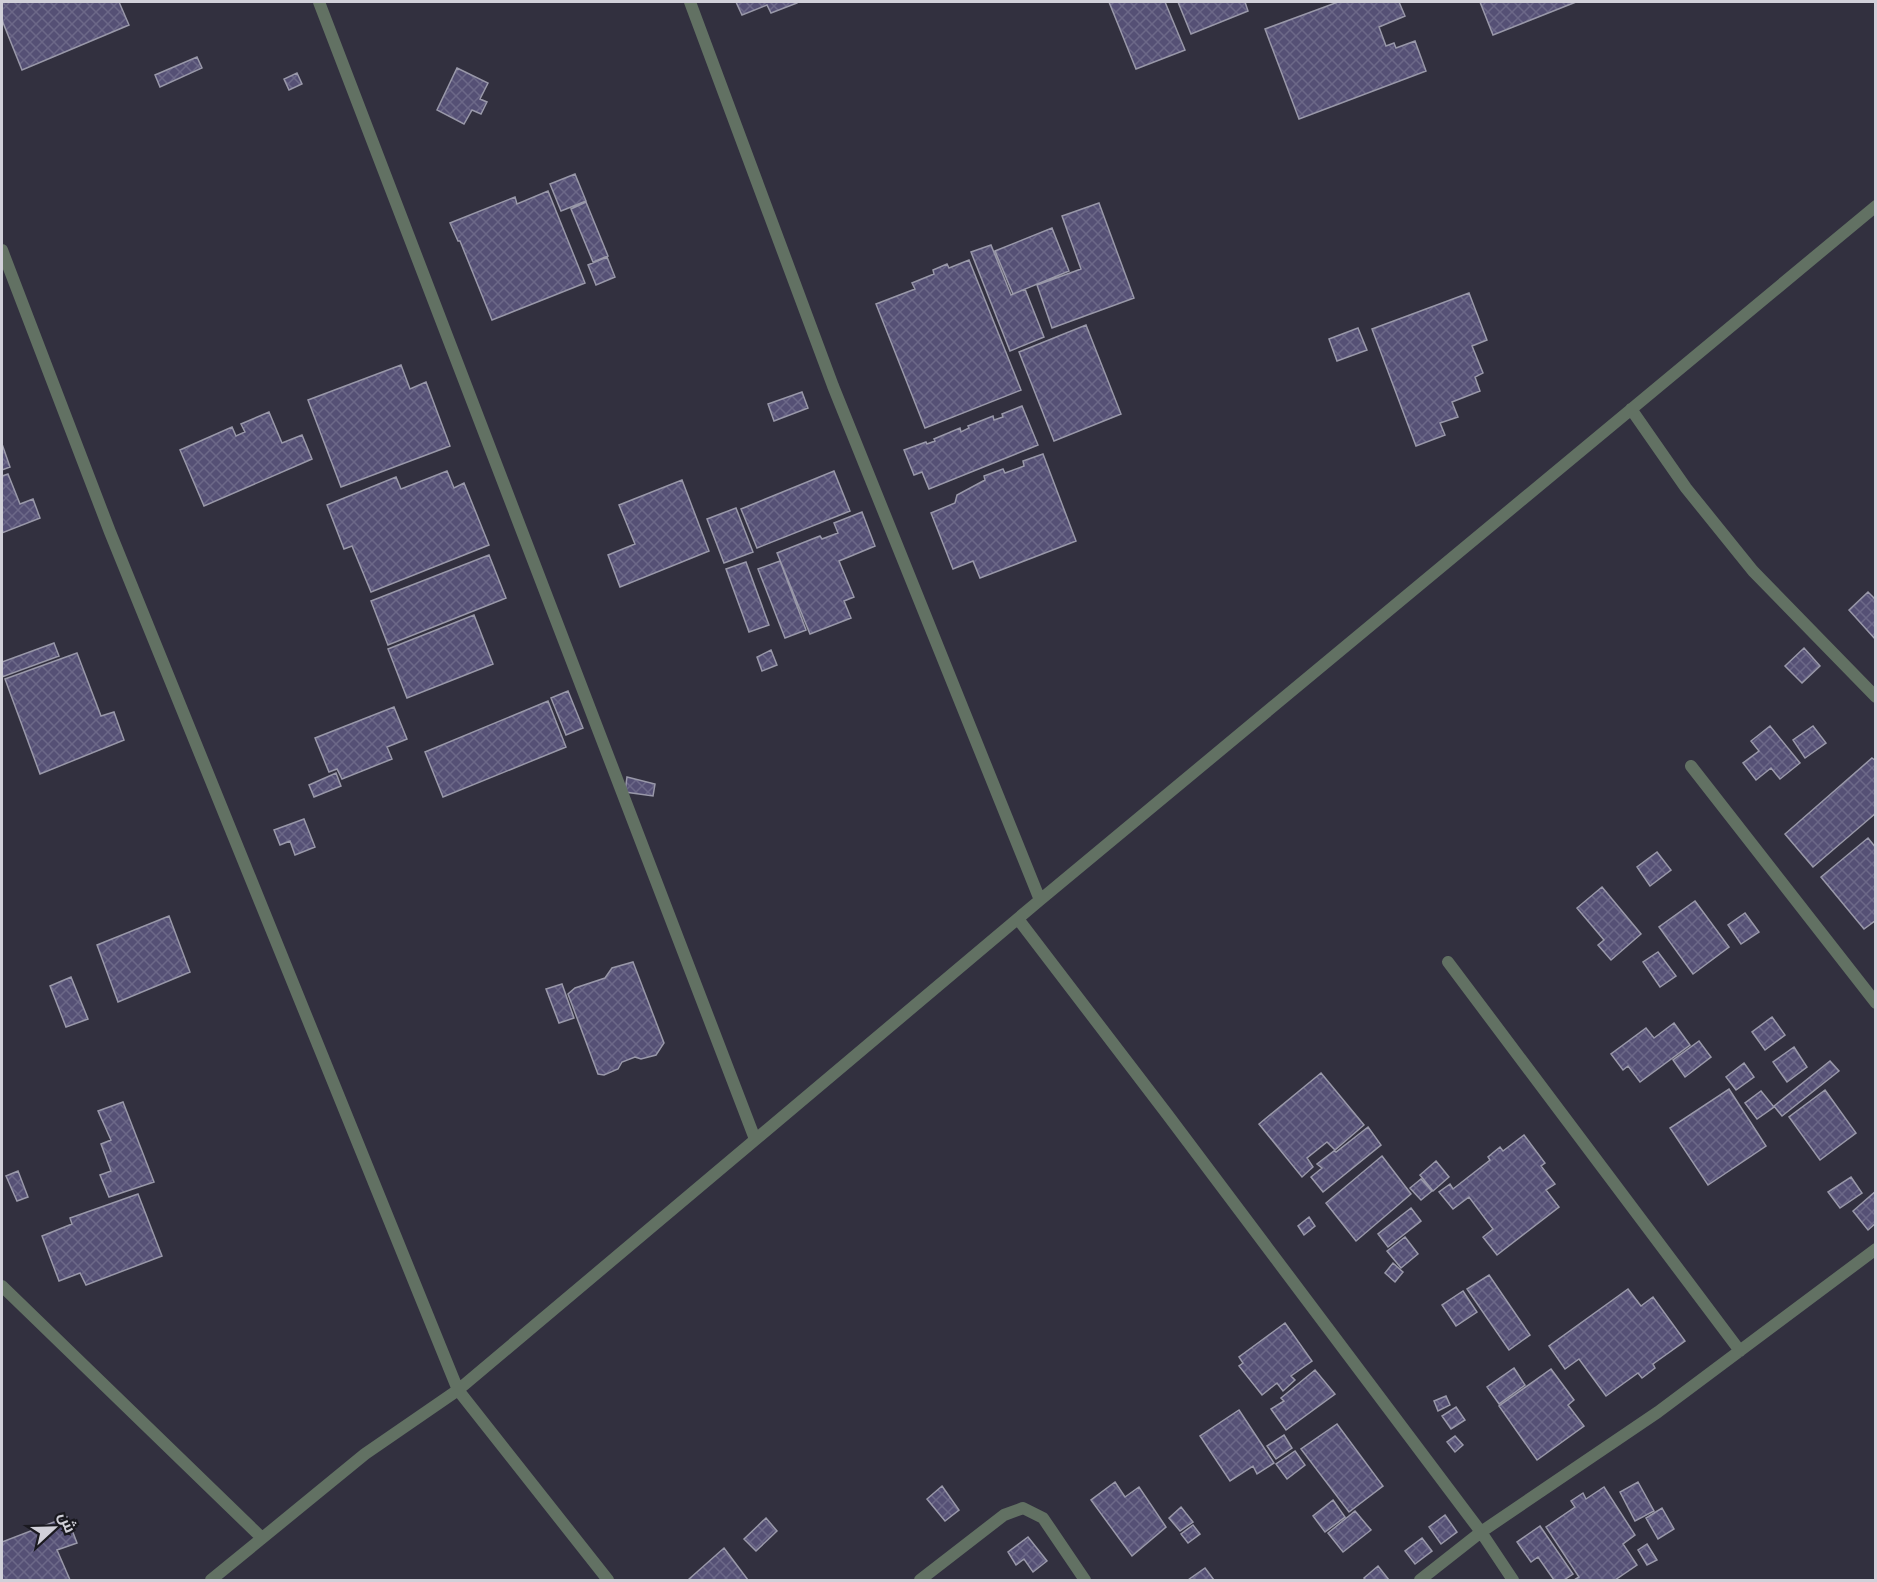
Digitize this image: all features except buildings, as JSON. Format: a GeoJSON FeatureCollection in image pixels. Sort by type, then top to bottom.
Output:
{"type":"FeatureCollection","features":[{"type":"Feature","properties":{"kind":"street"},"geometry":{"type":"LineString","coordinates":[[319,2],[755,1139]]}},
{"type":"Feature","properties":{"kind":"street"},"geometry":{"type":"LineString","coordinates":[[690,2],[829,375],[1040,900]]}},
{"type":"Feature","properties":{"kind":"street"},"geometry":{"type":"LineString","coordinates":[[211,1581],[365,1454],[458,1390],[1040,900],[1875,206]]}},
{"type":"Feature","properties":{"kind":"street"},"geometry":{"type":"LineString","coordinates":[[2,250],[114,543],[458,1390],[608,1581]]}},
{"type":"Feature","properties":{"kind":"street"},"geometry":{"type":"LineString","coordinates":[[1631,409],[1686,488],[1753,571],[1875,697]]}},
{"type":"Feature","properties":{"kind":"street"},"geometry":{"type":"LineString","coordinates":[[1691,766],[1875,1003]]}},
{"type":"Feature","properties":{"kind":"street"},"geometry":{"type":"LineString","coordinates":[[1018,920],[1174,1123],[1481,1532],[1513,1581]]}},
{"type":"Feature","properties":{"kind":"street"},"geometry":{"type":"LineString","coordinates":[[1448,962],[1740,1351]]}},
{"type":"Feature","properties":{"kind":"street"},"geometry":{"type":"LineString","coordinates":[[1420,1581],[1481,1532],[1658,1412],[1875,1249]]}},
{"type":"Feature","properties":{"kind":"street"},"geometry":{"type":"LineString","coordinates":[[2,1286],[262,1538]]}},
{"type":"Feature","properties":{"kind":"street"},"geometry":{"type":"LineString","coordinates":[[920,1581],[1004,1515],[1023,1508],[1042,1518],[1085,1581]]}}]}
